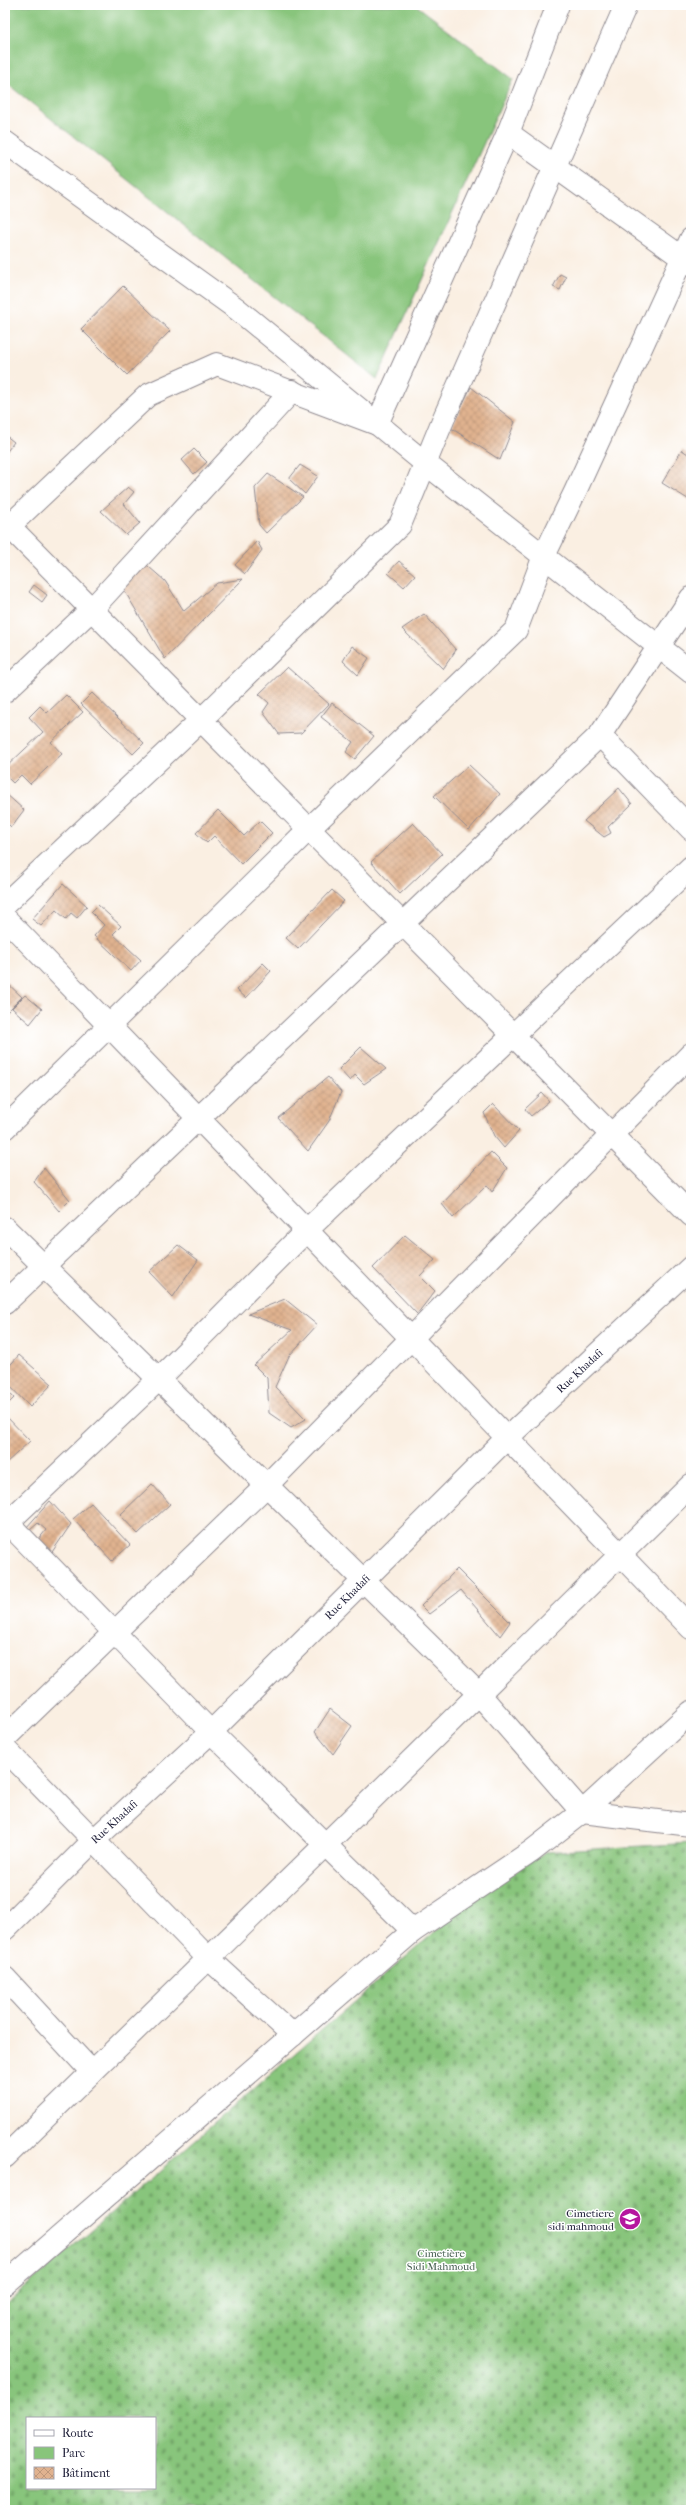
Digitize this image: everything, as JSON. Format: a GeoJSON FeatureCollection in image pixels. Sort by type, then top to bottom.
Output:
{"type":"FeatureCollection","features":[{"type":"Feature","properties":{"kind":"street"},"geometry":{"type":"LineString","coordinates":[[377,424],[508,133],[558,5]]}},
{"type":"Feature","properties":{"kind":"street"},"geometry":{"type":"LineString","coordinates":[[5,904],[201,720],[400,525],[425,463],[626,5]]}},
{"type":"Feature","properties":{"kind":"street"},"geometry":{"type":"LineString","coordinates":[[5,1128],[108,1025],[309,829],[516,630],[544,556],[576,492],[688,254],[508,133]]}},
{"type":"Feature","properties":{"kind":"street"},"geometry":{"type":"LineString","coordinates":[[5,142],[237,309],[425,463],[658,648],[691,672]]}},
{"type":"Feature","properties":{"kind":"street"},"geometry":{"type":"LineString","coordinates":[[377,424],[217,364],[148,395],[6,526],[92,609],[691,1215]]}},
{"type":"Feature","properties":{"kind":"street"},"geometry":{"type":"LineString","coordinates":[[5,691],[92,609],[292,391]]}},
{"type":"Feature","properties":{"kind":"street"},"geometry":{"type":"LineString","coordinates":[[5,1303],[600,736],[691,598]]}},
{"type":"Feature","properties":{"kind":"street"},"geometry":{"type":"LineString","coordinates":[[600,736],[691,829]]}},
{"type":"Feature","properties":{"kind":"street"},"geometry":{"type":"LineString","coordinates":[[413,1931],[211,1732],[115,1631],[6,1523],[158,1380],[307,1230],[691,867]]}},
{"type":"Feature","properties":{"kind":"street"},"geometry":{"type":"LineString","coordinates":[[5,918],[691,1628]]}},
{"type":"Feature","properties":{"kind":"street"},"geometry":{"type":"LineString","coordinates":[[5,1738],[266,1486],[691,1054]]}},
{"type":"Feature","properties":{"kind":"street"},"geometry":{"type":"LineString","coordinates":[[5,1228],[362,1581],[480,1695],[582,1812],[691,1825]]}},
{"type":"Feature","properties":{"kind":"street","name":"Rue Khadafi"},"geometry":{"type":"LineString","coordinates":[[5,1929],[94,1840],[211,1732],[507,1438],[691,1267]]}},
{"type":"Feature","properties":{"kind":"street"},"geometry":{"type":"LineString","coordinates":[[5,2157],[207,1958],[480,1695],[691,1485]]}},
{"type":"Feature","properties":{"kind":"street"},"geometry":{"type":"LineString","coordinates":[[5,2284],[413,1931],[532,1851],[582,1812],[691,1712]]}},
{"type":"Feature","properties":{"kind":"street"},"geometry":{"type":"LineString","coordinates":[[5,1749],[207,1958],[293,2036]]}},
{"type":"Feature","properties":{"kind":"street"},"geometry":{"type":"LineString","coordinates":[[5,1978],[92,2072]]}},
{"type":"Feature","properties":{"kind":"green space"},"geometry":{"type":"Polygon","coordinates":[[[5,5],[416,5],[513,79],[377,379],[5,82],[5,5]]]}},
{"type":"Feature","properties":{"kind":"green space","name":"Cimetière Sidi Mahmoud"},"geometry":{"type":"Polygon","coordinates":[[[691,1843],[691,2510],[5,2510],[5,2305],[476,1896],[545,1852],[691,1843]]]}},
{"type":"Feature","properties":{"kind":"building"},"geometry":{"type":"Polygon","coordinates":[[[560,274],[566,277],[560,290],[553,287],[560,274]]]}},
{"type":"Feature","properties":{"kind":"building"},"geometry":{"type":"Polygon","coordinates":[[[123,286],[170,331],[127,375],[81,329],[123,286]]]}},
{"type":"Feature","properties":{"kind":"building"},"geometry":{"type":"Polygon","coordinates":[[[471,387],[515,422],[500,460],[451,428],[471,387]]]}},
{"type":"Feature","properties":{"kind":"building"},"geometry":{"type":"Polygon","coordinates":[[[5,435],[14,442],[5,454],[5,435]]]}},
{"type":"Feature","properties":{"kind":"building"},"geometry":{"type":"Polygon","coordinates":[[[194,449],[207,462],[194,474],[182,460],[194,449]]]}},
{"type":"Feature","properties":{"kind":"building"},"geometry":{"type":"Polygon","coordinates":[[[682,450],[691,456],[691,485],[689,489],[691,490],[691,501],[662,483],[682,450]]]}},
{"type":"Feature","properties":{"kind":"building"},"geometry":{"type":"Polygon","coordinates":[[[300,465],[318,476],[305,494],[289,479],[300,465]]]}},
{"type":"Feature","properties":{"kind":"building"},"geometry":{"type":"Polygon","coordinates":[[[268,474],[303,497],[266,533],[259,525],[255,488],[268,474]]]}},
{"type":"Feature","properties":{"kind":"building"},"geometry":{"type":"Polygon","coordinates":[[[128,487],[134,492],[124,504],[140,523],[126,535],[101,511],[128,487]]]}},
{"type":"Feature","properties":{"kind":"building"},"geometry":{"type":"Polygon","coordinates":[[[257,541],[262,550],[245,574],[235,565],[257,541]]]}},
{"type":"Feature","properties":{"kind":"building"},"geometry":{"type":"Polygon","coordinates":[[[141,560],[165,581],[184,611],[217,583],[243,579],[165,659],[121,585],[141,560]]]}},
{"type":"Feature","properties":{"kind":"building"},"geometry":{"type":"Polygon","coordinates":[[[399,561],[415,575],[404,587],[388,573],[399,561]]]}},
{"type":"Feature","properties":{"kind":"building"},"geometry":{"type":"Polygon","coordinates":[[[34,585],[47,595],[42,602],[29,592],[34,585]]]}},
{"type":"Feature","properties":{"kind":"building"},"geometry":{"type":"Polygon","coordinates":[[[424,614],[456,650],[443,669],[402,629],[424,614]]]}},
{"type":"Feature","properties":{"kind":"building"},"geometry":{"type":"Polygon","coordinates":[[[352,646],[369,658],[358,675],[343,661],[352,646]]]}},
{"type":"Feature","properties":{"kind":"building"},"geometry":{"type":"Polygon","coordinates":[[[287,667],[329,704],[301,733],[279,734],[263,712],[269,703],[259,694],[287,667]]]}},
{"type":"Feature","properties":{"kind":"building"},"geometry":{"type":"Polygon","coordinates":[[[92,693],[144,743],[133,754],[81,704],[92,693]]]}},
{"type":"Feature","properties":{"kind":"building"},"geometry":{"type":"Polygon","coordinates":[[[66,695],[83,712],[51,742],[62,754],[30,784],[21,775],[13,783],[5,775],[5,768],[43,732],[29,717],[40,706],[47,713],[66,695]]]}},
{"type":"Feature","properties":{"kind":"building"},"geometry":{"type":"Polygon","coordinates":[[[332,703],[374,736],[355,759],[346,752],[353,742],[321,717],[332,703]]]}},
{"type":"Feature","properties":{"kind":"building"},"geometry":{"type":"Polygon","coordinates":[[[469,765],[500,794],[469,830],[434,796],[469,765]]]}},
{"type":"Feature","properties":{"kind":"building"},"geometry":{"type":"Polygon","coordinates":[[[619,788],[632,804],[608,827],[611,833],[604,837],[584,821],[619,788]]]}},
{"type":"Feature","properties":{"kind":"building"},"geometry":{"type":"Polygon","coordinates":[[[5,793],[24,810],[11,827],[5,821],[5,793]]]}},
{"type":"Feature","properties":{"kind":"building"},"geometry":{"type":"Polygon","coordinates":[[[218,810],[244,836],[260,821],[272,833],[241,864],[214,836],[207,843],[196,833],[218,810]]]}},
{"type":"Feature","properties":{"kind":"building"},"geometry":{"type":"Polygon","coordinates":[[[413,823],[442,854],[400,894],[371,862],[413,823]]]}},
{"type":"Feature","properties":{"kind":"building"},"geometry":{"type":"Polygon","coordinates":[[[63,884],[87,906],[77,918],[71,913],[66,919],[56,910],[41,926],[32,919],[63,884]]]}},
{"type":"Feature","properties":{"kind":"building"},"geometry":{"type":"Polygon","coordinates":[[[332,890],[344,901],[298,949],[286,938],[332,890]]]}},
{"type":"Feature","properties":{"kind":"building"},"geometry":{"type":"Polygon","coordinates":[[[98,905],[121,926],[113,934],[141,960],[131,971],[94,936],[104,925],[91,912],[98,905]]]}},
{"type":"Feature","properties":{"kind":"building"},"geometry":{"type":"Polygon","coordinates":[[[263,963],[271,971],[246,998],[237,990],[263,963]]]}},
{"type":"Feature","properties":{"kind":"building"},"geometry":{"type":"Polygon","coordinates":[[[5,981],[22,997],[5,1014],[5,981]]]}},
{"type":"Feature","properties":{"kind":"building"},"geometry":{"type":"Polygon","coordinates":[[[25,995],[42,1009],[30,1024],[12,1008],[25,995]]]}},
{"type":"Feature","properties":{"kind":"building"},"geometry":{"type":"Polygon","coordinates":[[[361,1047],[386,1069],[364,1084],[355,1075],[350,1081],[339,1069],[361,1047]]]}},
{"type":"Feature","properties":{"kind":"building"},"geometry":{"type":"Polygon","coordinates":[[[328,1077],[341,1092],[329,1121],[308,1151],[278,1118],[328,1077]]]}},
{"type":"Feature","properties":{"kind":"building"},"geometry":{"type":"Polygon","coordinates":[[[542,1093],[549,1101],[531,1116],[525,1109],[542,1093]]]}},
{"type":"Feature","properties":{"kind":"building"},"geometry":{"type":"Polygon","coordinates":[[[493,1104],[519,1131],[504,1148],[494,1136],[484,1113],[493,1104]]]}},
{"type":"Feature","properties":{"kind":"building"},"geometry":{"type":"Polygon","coordinates":[[[491,1152],[507,1168],[492,1192],[487,1185],[453,1218],[442,1204],[491,1152]]]}},
{"type":"Feature","properties":{"kind":"building"},"geometry":{"type":"Polygon","coordinates":[[[44,1168],[70,1200],[59,1211],[34,1182],[44,1168]]]}},
{"type":"Feature","properties":{"kind":"building"},"geometry":{"type":"Polygon","coordinates":[[[405,1235],[435,1260],[420,1276],[435,1291],[417,1314],[373,1268],[405,1235]]]}},
{"type":"Feature","properties":{"kind":"building"},"geometry":{"type":"Polygon","coordinates":[[[178,1245],[198,1260],[173,1297],[149,1272],[178,1245]]]}},
{"type":"Feature","properties":{"kind":"building"},"geometry":{"type":"Polygon","coordinates":[[[285,1299],[317,1325],[289,1356],[275,1387],[306,1419],[291,1428],[269,1413],[267,1378],[254,1365],[292,1330],[248,1314],[285,1299]]]}},
{"type":"Feature","properties":{"kind":"building"},"geometry":{"type":"Polygon","coordinates":[[[19,1355],[52,1384],[30,1407],[5,1381],[5,1371],[19,1355]]]}},
{"type":"Feature","properties":{"kind":"building"},"geometry":{"type":"Polygon","coordinates":[[[5,1388],[14,1398],[5,1407],[5,1388]]]}},
{"type":"Feature","properties":{"kind":"building"},"geometry":{"type":"Polygon","coordinates":[[[5,1415],[30,1441],[5,1464],[5,1415]]]}},
{"type":"Feature","properties":{"kind":"building"},"geometry":{"type":"Polygon","coordinates":[[[152,1484],[170,1504],[138,1534],[120,1515],[152,1484]]]}},
{"type":"Feature","properties":{"kind":"building"},"geometry":{"type":"Polygon","coordinates":[[[50,1501],[71,1524],[50,1555],[38,1540],[46,1530],[38,1523],[30,1530],[26,1528],[50,1501]]]}},
{"type":"Feature","properties":{"kind":"building"},"geometry":{"type":"Polygon","coordinates":[[[91,1503],[130,1545],[112,1561],[73,1519],[91,1503]]]}},
{"type":"Feature","properties":{"kind":"building"},"geometry":{"type":"Polygon","coordinates":[[[457,1569],[510,1622],[500,1636],[461,1590],[429,1614],[421,1606],[457,1569]]]}},
{"type":"Feature","properties":{"kind":"building"},"geometry":{"type":"Polygon","coordinates":[[[330,1709],[352,1726],[333,1754],[315,1732],[330,1709]]]}},
{"type":"Feature","properties":{"kind":"place","name":"Cimetiere sidi mahmoud"},"geometry":{"type":"Point","coordinates":[630,2219]}}]}
